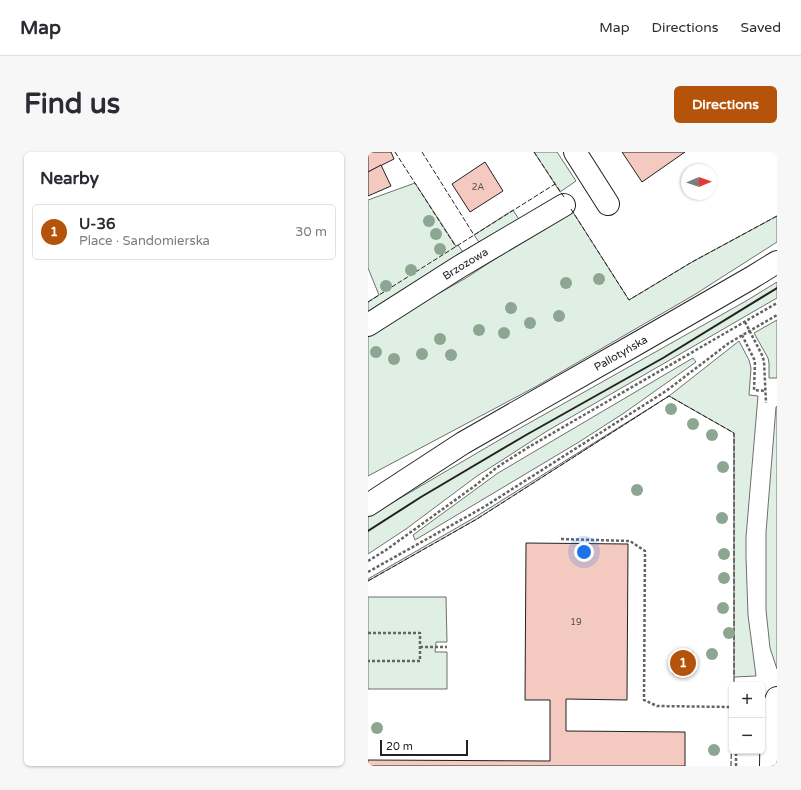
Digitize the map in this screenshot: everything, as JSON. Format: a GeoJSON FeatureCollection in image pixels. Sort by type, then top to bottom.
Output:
{"type":"FeatureCollection","features":[{"type":"Feature","properties":{"kind":"main road"},"geometry":{"type":"LineString","coordinates":[[575,152],[608,204]]}},
{"type":"Feature","properties":{"kind":"main road","name":"Brzozowa"},"geometry":{"type":"LineString","coordinates":[[368,325],[459,267],[564,205]]}},
{"type":"Feature","properties":{"kind":"main road","name":"Pallotyńska"},"geometry":{"type":"LineString","coordinates":[[368,505],[463,443],[777,262]]}},
{"type":"Feature","properties":{"kind":"main road","name":"Pallotyńska"},"geometry":{"type":"LineString","coordinates":[[368,487],[463,443]]}},
{"type":"Feature","properties":{"kind":"main road"},"geometry":{"type":"LineString","coordinates":[[770,707],[771,766]]}},
{"type":"Feature","properties":{"kind":"path"},"geometry":{"type":"LineString","coordinates":[[368,561],[386,550],[476,485],[496,468],[527,448],[777,303]]}},
{"type":"Feature","properties":{"kind":"path"},"geometry":{"type":"LineString","coordinates":[[368,572],[490,502],[666,390],[729,343],[777,315]]}},
{"type":"Feature","properties":{"kind":"path"},"geometry":{"type":"LineString","coordinates":[[745,322],[762,355],[766,403]]}},
{"type":"Feature","properties":{"kind":"path"},"geometry":{"type":"LineString","coordinates":[[742,335],[755,360],[754,390],[766,391]]}},
{"type":"Feature","properties":{"kind":"path"},"geometry":{"type":"LineString","coordinates":[[561,539],[630,541],[645,551],[644,700],[657,706],[729,707]]}},
{"type":"Feature","properties":{"kind":"path"},"geometry":{"type":"LineString","coordinates":[[368,633],[420,633],[420,661],[368,661]]}},
{"type":"Feature","properties":{"kind":"path"},"geometry":{"type":"LineString","coordinates":[[420,647],[446,647]]}},
{"type":"Feature","properties":{"kind":"path"},"geometry":{"type":"LineString","coordinates":[[736,754],[736,766]]}},
{"type":"Feature","properties":{"kind":"green space"},"geometry":{"type":"Polygon","coordinates":[[[534,152],[557,152],[576,181],[560,192],[534,152]]]}},
{"type":"Feature","properties":{"kind":"green space"},"geometry":{"type":"Polygon","coordinates":[[[415,183],[456,246],[458,245],[465,255],[368,318],[368,302],[379,295],[368,268],[368,200],[415,183]]]}},
{"type":"Feature","properties":{"kind":"green space"},"geometry":{"type":"Polygon","coordinates":[[[571,209],[629,300],[692,262],[777,216],[777,242],[694,295],[537,386],[368,476],[368,337],[402,314],[466,278],[571,209]]]}},
{"type":"Feature","properties":{"kind":"green space"},"geometry":{"type":"Polygon","coordinates":[[[513,210],[520,221],[481,245],[474,235],[513,210]]]}},
{"type":"Feature","properties":{"kind":"green space"},"geometry":{"type":"Polygon","coordinates":[[[777,282],[777,298],[547,431],[477,476],[406,529],[368,554],[368,517],[506,436],[746,301],[777,282]]]}},
{"type":"Feature","properties":{"kind":"green space"},"geometry":{"type":"Polygon","coordinates":[[[777,320],[777,378],[769,378],[768,358],[754,333],[777,320]]]}},
{"type":"Feature","properties":{"kind":"green space"},"geometry":{"type":"Polygon","coordinates":[[[739,341],[749,360],[751,368],[749,395],[758,396],[746,537],[748,615],[756,676],[734,677],[734,433],[669,396],[739,341]]]}},
{"type":"Feature","properties":{"kind":"green space"},"geometry":{"type":"Polygon","coordinates":[[[693,358],[696,362],[624,413],[579,442],[415,540],[413,535],[498,473],[693,358]]]}},
{"type":"Feature","properties":{"kind":"green space"},"geometry":{"type":"Polygon","coordinates":[[[669,396],[477,519],[368,581],[368,579],[472,519],[669,396]]]}},
{"type":"Feature","properties":{"kind":"green space"},"geometry":{"type":"Polygon","coordinates":[[[777,406],[777,669],[770,648],[766,610],[766,532],[777,406]]]}},
{"type":"Feature","properties":{"kind":"green space"},"geometry":{"type":"Polygon","coordinates":[[[368,597],[446,597],[447,642],[436,642],[435,652],[447,652],[447,689],[368,689],[368,597]]]}},
{"type":"Feature","properties":{"kind":"building"},"geometry":{"type":"Polygon","coordinates":[[[368,152],[391,152],[394,159],[368,172],[368,152]]]}},
{"type":"Feature","properties":{"kind":"building"},"geometry":{"type":"Polygon","coordinates":[[[622,152],[685,152],[642,182],[622,152]]]}},
{"type":"Feature","properties":{"kind":"building"},"geometry":{"type":"Polygon","coordinates":[[[485,162],[503,191],[470,212],[452,184],[485,162]]]}},
{"type":"Feature","properties":{"kind":"building"},"geometry":{"type":"Polygon","coordinates":[[[381,165],[391,186],[368,196],[368,172],[381,165]]]}},
{"type":"Feature","properties":{"kind":"building"},"geometry":{"type":"Polygon","coordinates":[[[526,543],[628,544],[627,700],[566,699],[566,731],[685,732],[685,766],[368,766],[368,760],[550,761],[550,700],[525,700],[526,543]]]}},
{"type":"Feature","properties":{"kind":"building"},"geometry":{"type":"Polygon","coordinates":[[[693,652],[693,673],[673,674],[673,653],[693,652]]]}},
{"type":"Feature","properties":{"kind":"fence"},"geometry":{"type":"LineString","coordinates":[[395,152],[456,247]]}},
{"type":"Feature","properties":{"kind":"fence"},"geometry":{"type":"LineString","coordinates":[[422,152],[474,235]]}},
{"type":"Feature","properties":{"kind":"fence"},"geometry":{"type":"LineString","coordinates":[[534,152],[564,197]]}},
{"type":"Feature","properties":{"kind":"fence"},"geometry":{"type":"LineString","coordinates":[[368,302],[555,184]]}},
{"type":"Feature","properties":{"kind":"fence"},"geometry":{"type":"LineString","coordinates":[[571,209],[629,300],[692,262],[777,216]]}},
{"type":"Feature","properties":{"kind":"fence"},"geometry":{"type":"LineString","coordinates":[[368,581],[477,519],[669,396],[734,433],[734,682]]}},
{"type":"Feature","properties":{"kind":"fence"},"geometry":{"type":"LineString","coordinates":[[731,766],[732,718]]}},
{"type":"Feature","properties":{"kind":"wall"},"geometry":{"type":"LineString","coordinates":[[368,531],[421,497],[526,435],[663,358],[777,288]]}},
{"type":"Feature","properties":{"kind":"place","name":"U-36"},"geometry":{"type":"Point","coordinates":[683,663]}}]}
